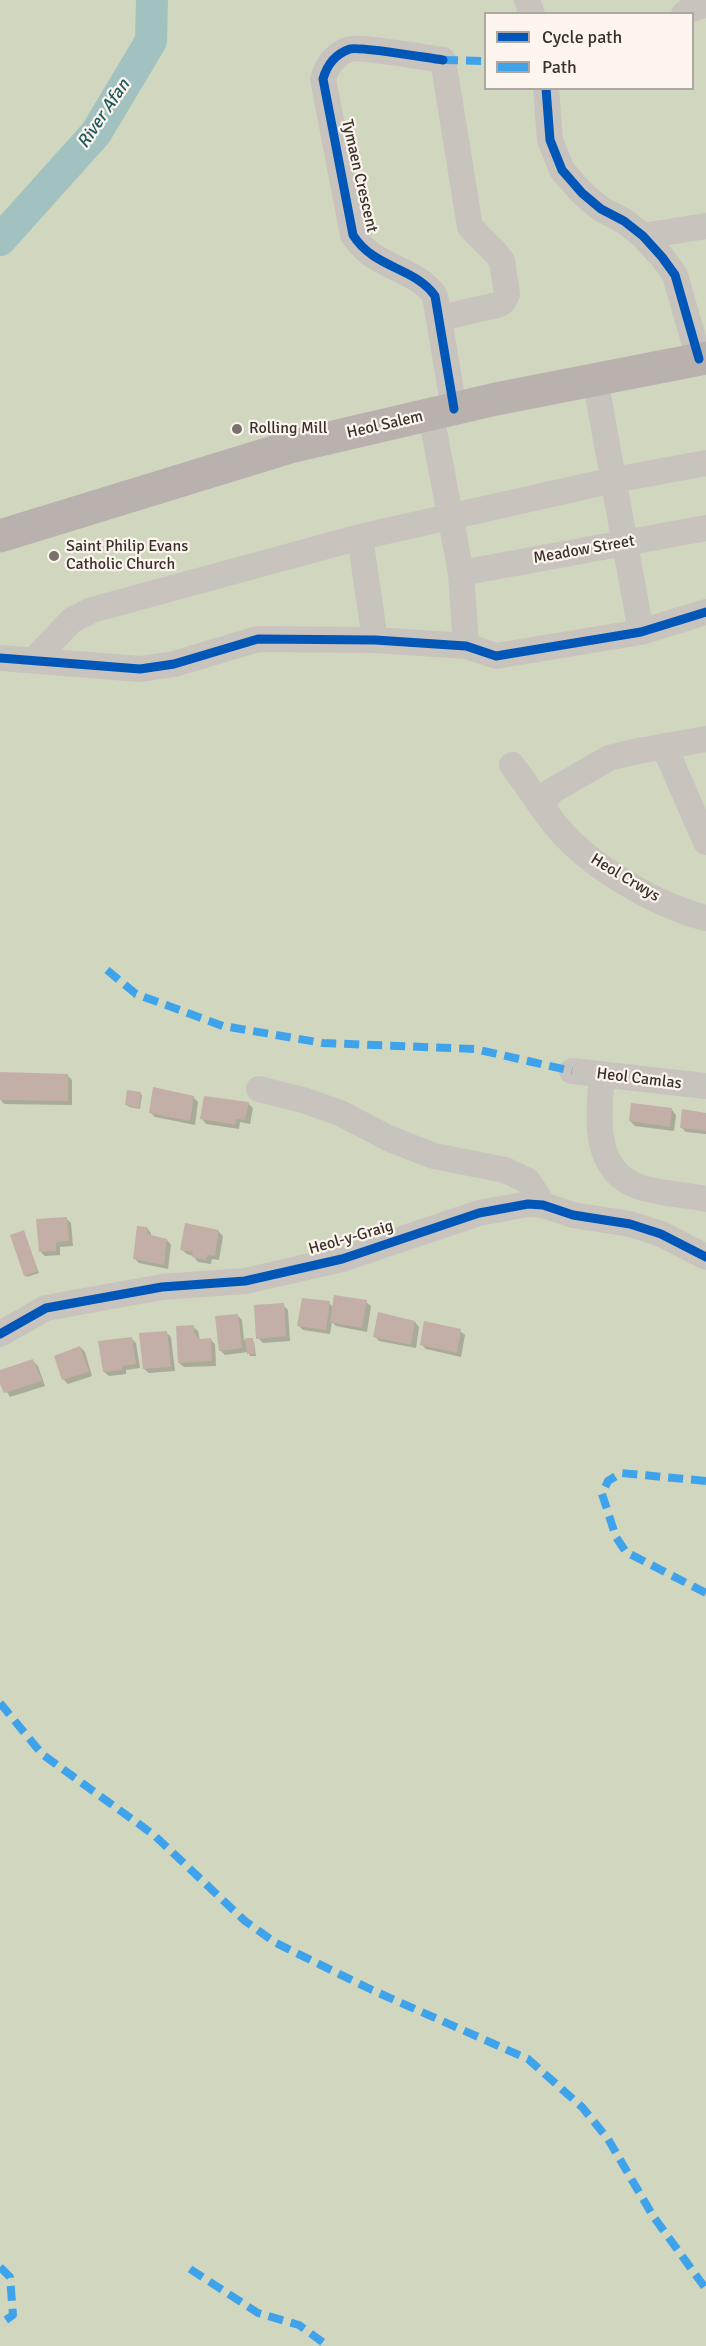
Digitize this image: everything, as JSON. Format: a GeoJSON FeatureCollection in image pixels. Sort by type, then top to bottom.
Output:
{"type":"FeatureCollection","features":[{"type":"Feature","properties":{"kind":"main road","name":"Heol Salem"},"geometry":{"type":"LineString","coordinates":[[0,536],[290,447],[443,412],[703,358]]}},
{"type":"Feature","properties":{"kind":"street","name":"Tymaen Crescent"},"geometry":{"type":"LineString","coordinates":[[440,318],[497,305],[503,302],[507,294],[502,261],[470,227],[443,60],[351,48],[336,56],[327,66],[323,79],[353,235],[371,256],[428,286],[435,296],[440,318],[443,412],[451,515],[461,573],[466,646]]}},
{"type":"Feature","properties":{"kind":"street"},"geometry":{"type":"LineString","coordinates":[[546,90],[550,140],[562,170],[594,204],[624,221],[643,236],[662,257],[675,275],[703,358]]}},
{"type":"Feature","properties":{"kind":"street"},"geometry":{"type":"LineString","coordinates":[[643,236],[706,226]]}},
{"type":"Feature","properties":{"kind":"street"},"geometry":{"type":"LineString","coordinates":[[595,380],[641,632]]}},
{"type":"Feature","properties":{"kind":"street"},"geometry":{"type":"LineString","coordinates":[[34,660],[72,620],[92,610],[360,537],[451,515],[706,463]]}},
{"type":"Feature","properties":{"kind":"street","name":"Meadow Street"},"geometry":{"type":"LineString","coordinates":[[461,573],[706,528]]}},
{"type":"Feature","properties":{"kind":"street"},"geometry":{"type":"LineString","coordinates":[[360,537],[375,640]]}},
{"type":"Feature","properties":{"kind":"street"},"geometry":{"type":"LineString","coordinates":[[0,658],[140,669],[174,664],[258,639],[375,640],[466,646],[496,656],[641,632],[706,612]]}},
{"type":"Feature","properties":{"kind":"street"},"geometry":{"type":"LineString","coordinates":[[543,806],[550,792],[609,758],[706,739]]}},
{"type":"Feature","properties":{"kind":"street"},"geometry":{"type":"LineString","coordinates":[[664,746],[706,842]]}},
{"type":"Feature","properties":{"kind":"street","name":"Heol Crwys"},"geometry":{"type":"LineString","coordinates":[[512,765],[550,819],[570,841],[599,866],[642,891],[706,918]]}},
{"type":"Feature","properties":{"kind":"street","name":"Heol Camlas"},"geometry":{"type":"LineString","coordinates":[[572,1071],[706,1086]]}},
{"type":"Feature","properties":{"kind":"street"},"geometry":{"type":"LineString","coordinates":[[602,1075],[599,1126],[601,1142],[608,1162],[620,1176],[637,1186],[706,1199]]}},
{"type":"Feature","properties":{"kind":"street"},"geometry":{"type":"LineString","coordinates":[[259,1089],[303,1100],[340,1113],[390,1139],[434,1156],[505,1170],[528,1181],[543,1205]]}},
{"type":"Feature","properties":{"kind":"street","name":"Heol-y-Graig"},"geometry":{"type":"LineString","coordinates":[[0,1334],[46,1308],[162,1287],[245,1281],[342,1259],[479,1213],[510,1206],[543,1205],[573,1215],[630,1224],[660,1234],[706,1257]]}},
{"type":"Feature","properties":{"kind":"green space"},"geometry":{"type":"Polygon","coordinates":[[[0,0],[706,0],[706,2346],[0,2346],[0,0]]]}},
{"type":"Feature","properties":{"kind":"building"},"geometry":{"type":"Polygon","coordinates":[[[0,1072],[68,1074],[68,1101],[0,1100],[0,1072]]]}},
{"type":"Feature","properties":{"kind":"building"},"geometry":{"type":"Polygon","coordinates":[[[153,1087],[194,1096],[190,1121],[149,1113],[153,1087]]]}},
{"type":"Feature","properties":{"kind":"building"},"geometry":{"type":"Polygon","coordinates":[[[127,1090],[141,1092],[139,1108],[125,1105],[127,1090]]]}},
{"type":"Feature","properties":{"kind":"building"},"geometry":{"type":"Polygon","coordinates":[[[204,1096],[249,1102],[245,1120],[236,1119],[235,1125],[200,1119],[204,1096]]]}},
{"type":"Feature","properties":{"kind":"building"},"geometry":{"type":"Polygon","coordinates":[[[631,1103],[672,1108],[670,1127],[629,1121],[631,1103]]]}},
{"type":"Feature","properties":{"kind":"building"},"geometry":{"type":"Polygon","coordinates":[[[682,1109],[706,1113],[706,1131],[680,1128],[682,1109]]]}},
{"type":"Feature","properties":{"kind":"building"},"geometry":{"type":"Polygon","coordinates":[[[67,1217],[69,1241],[56,1242],[56,1251],[39,1252],[36,1219],[67,1217]]]}},
{"type":"Feature","properties":{"kind":"building"},"geometry":{"type":"Polygon","coordinates":[[[185,1223],[219,1230],[215,1256],[207,1255],[206,1260],[192,1257],[193,1252],[180,1250],[185,1223]]]}},
{"type":"Feature","properties":{"kind":"building"},"geometry":{"type":"Polygon","coordinates":[[[137,1226],[147,1227],[147,1234],[167,1239],[164,1265],[133,1259],[137,1226]]]}},
{"type":"Feature","properties":{"kind":"building"},"geometry":{"type":"Polygon","coordinates":[[[24,1230],[38,1271],[24,1276],[10,1235],[24,1230]]]}},
{"type":"Feature","properties":{"kind":"building"},"geometry":{"type":"Polygon","coordinates":[[[334,1295],[367,1300],[362,1328],[330,1322],[334,1295]]]}},
{"type":"Feature","properties":{"kind":"building"},"geometry":{"type":"Polygon","coordinates":[[[302,1298],[330,1301],[326,1330],[297,1326],[302,1298]]]}},
{"type":"Feature","properties":{"kind":"building"},"geometry":{"type":"Polygon","coordinates":[[[284,1303],[286,1336],[256,1339],[254,1305],[284,1303]]]}},
{"type":"Feature","properties":{"kind":"building"},"geometry":{"type":"Polygon","coordinates":[[[378,1312],[415,1321],[411,1345],[373,1337],[378,1312]]]}},
{"type":"Feature","properties":{"kind":"building"},"geometry":{"type":"Polygon","coordinates":[[[238,1314],[242,1348],[219,1351],[215,1316],[238,1314]]]}},
{"type":"Feature","properties":{"kind":"building"},"geometry":{"type":"Polygon","coordinates":[[[424,1321],[461,1329],[457,1353],[420,1345],[424,1321]]]}},
{"type":"Feature","properties":{"kind":"building"},"geometry":{"type":"Polygon","coordinates":[[[194,1325],[194,1333],[200,1339],[211,1338],[212,1361],[178,1363],[176,1326],[194,1325]]]}},
{"type":"Feature","properties":{"kind":"building"},"geometry":{"type":"Polygon","coordinates":[[[167,1331],[171,1367],[143,1369],[139,1333],[167,1331]]]}},
{"type":"Feature","properties":{"kind":"building"},"geometry":{"type":"Polygon","coordinates":[[[132,1337],[136,1364],[122,1366],[122,1370],[103,1372],[98,1341],[132,1337]]]}},
{"type":"Feature","properties":{"kind":"building"},"geometry":{"type":"Polygon","coordinates":[[[245,1338],[253,1338],[255,1354],[247,1354],[245,1338]]]}},
{"type":"Feature","properties":{"kind":"building"},"geometry":{"type":"Polygon","coordinates":[[[80,1346],[89,1372],[62,1380],[54,1356],[80,1346]]]}},
{"type":"Feature","properties":{"kind":"building"},"geometry":{"type":"Polygon","coordinates":[[[33,1359],[42,1381],[4,1393],[0,1384],[0,1370],[33,1359]]]}},
{"type":"Feature","properties":{"kind":"waterway","name":"River Afan"},"geometry":{"type":"LineString","coordinates":[[0,240],[96,133],[151,41],[152,0]]}},
{"type":"Feature","properties":{"kind":"marked path"},"geometry":{"type":"LineString","coordinates":[[443,60],[484,61]]}},
{"type":"Feature","properties":{"kind":"marked path"},"geometry":{"type":"LineString","coordinates":[[107,970],[136,994],[223,1026],[323,1043],[475,1049],[572,1071]]}},
{"type":"Feature","properties":{"kind":"marked path"},"geometry":{"type":"LineString","coordinates":[[706,1481],[621,1473],[608,1481],[602,1494],[616,1537],[626,1552],[706,1593]]}},
{"type":"Feature","properties":{"kind":"marked path"},"geometry":{"type":"LineString","coordinates":[[0,1703],[42,1754],[154,1835],[245,1921],[276,1943],[372,1990],[528,2059],[582,2107],[608,2139],[653,2216],[706,2289]]}},
{"type":"Feature","properties":{"kind":"marked path"},"geometry":{"type":"LineString","coordinates":[[0,2267],[10,2277],[13,2315],[0,2324]]}},
{"type":"Feature","properties":{"kind":"marked path"},"geometry":{"type":"LineString","coordinates":[[190,2269],[258,2313],[299,2325],[328,2346]]}},
{"type":"Feature","properties":{"kind":"cycle path"},"geometry":{"type":"LineString","coordinates":[[443,60],[350,49],[332,61],[323,79],[353,235],[372,255],[417,279],[435,296],[454,409]]}},
{"type":"Feature","properties":{"kind":"cycle path"},"geometry":{"type":"LineString","coordinates":[[546,90],[550,140],[562,170],[582,193],[601,209],[624,221],[643,236],[662,257],[675,275],[699,359]]}},
{"type":"Feature","properties":{"kind":"cycle path"},"geometry":{"type":"LineString","coordinates":[[0,658],[140,669],[174,664],[258,639],[375,640],[466,646],[496,656],[641,632],[706,612]]}},
{"type":"Feature","properties":{"kind":"cycle path"},"geometry":{"type":"LineString","coordinates":[[0,1334],[46,1308],[162,1287],[245,1281],[342,1259],[479,1213],[528,1204],[543,1205],[573,1215],[630,1224],[661,1234],[706,1257]]}},
{"type":"Feature","properties":{"kind":"place","name":"Rolling Mill"},"geometry":{"type":"Point","coordinates":[237,429]}},
{"type":"Feature","properties":{"kind":"place","name":"Saint Philip Evans Catholic Church"},"geometry":{"type":"Point","coordinates":[54,556]}}]}
